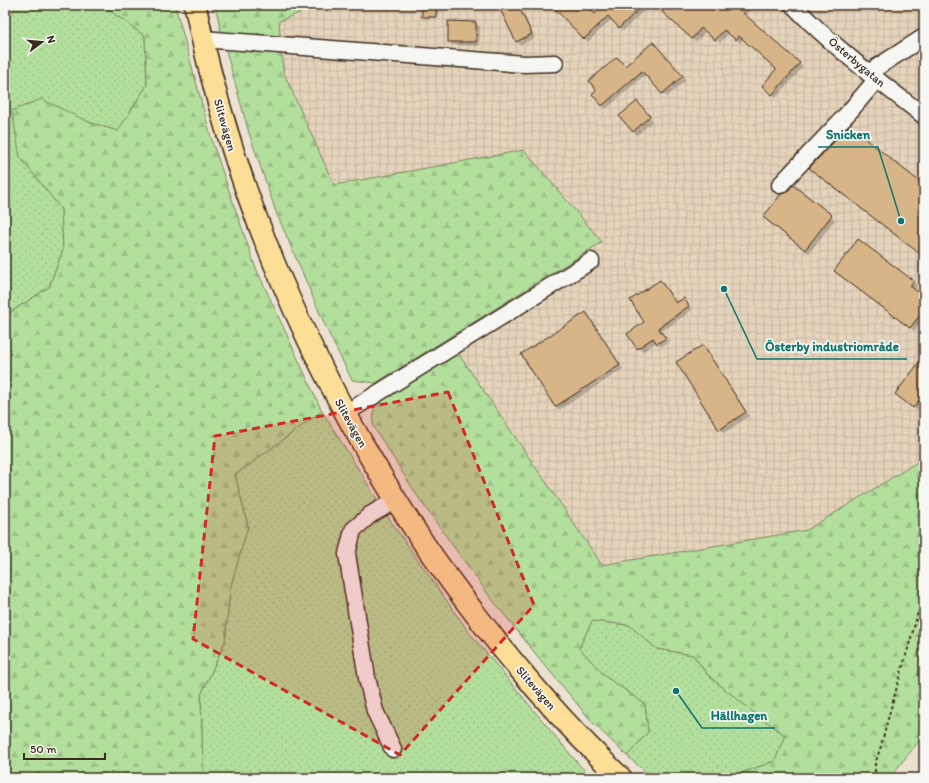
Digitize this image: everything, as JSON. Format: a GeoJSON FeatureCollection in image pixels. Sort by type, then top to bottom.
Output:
{"type":"FeatureCollection","features":[{"type":"Feature","properties":{"kind":"main road","name":"Slitevägen"},"geometry":{"type":"LineString","coordinates":[[195,5],[202,39],[232,152],[255,216],[283,284],[324,372],[346,413],[396,500],[422,541],[465,600],[538,691],[576,733],[621,778]]}},
{"type":"Feature","properties":{"kind":"street","name":"Österbygatan"},"geometry":{"type":"LineString","coordinates":[[793,5],[804,17],[873,76],[924,116]]}},
{"type":"Feature","properties":{"kind":"street"},"geometry":{"type":"LineString","coordinates":[[780,185],[850,111],[873,76],[924,37]]}},
{"type":"Feature","properties":{"kind":"street"},"geometry":{"type":"LineString","coordinates":[[202,39],[524,64],[555,63]]}},
{"type":"Feature","properties":{"kind":"street"},"geometry":{"type":"LineString","coordinates":[[346,413],[591,261]]}},
{"type":"Feature","properties":{"kind":"street"},"geometry":{"type":"LineString","coordinates":[[393,749],[375,711],[367,678],[347,554],[353,530],[370,515],[396,500]]}},
{"type":"Feature","properties":{"kind":"path"},"geometry":{"type":"LineString","coordinates":[[875,778],[875,764],[918,613],[924,603]]}},
{"type":"Feature","properties":{"kind":"highlighted area"},"geometry":{"type":"Polygon","coordinates":[[[448,392],[534,605],[400,755],[193,639],[215,436],[448,392]]]}},
{"type":"Feature","properties":{"kind":"shaded area"},"geometry":{"type":"Polygon","coordinates":[[[320,5],[924,5],[924,458],[807,530],[602,565],[447,337],[601,242],[524,150],[334,185],[283,71],[279,21],[320,5]]]}},
{"type":"Feature","properties":{"kind":"green space"},"geometry":{"type":"Polygon","coordinates":[[[17,5],[102,5],[145,36],[147,85],[118,131],[91,123],[20,157],[61,209],[63,250],[49,287],[5,316],[5,23],[17,5]]]}},
{"type":"Feature","properties":{"kind":"green space"},"geometry":{"type":"Polygon","coordinates":[[[102,5],[175,5],[213,144],[255,266],[322,411],[235,475],[248,526],[230,589],[225,642],[201,695],[203,771],[207,778],[5,778],[5,316],[49,287],[63,250],[61,209],[20,157],[12,111],[41,99],[91,123],[118,131],[147,85],[145,36],[102,5]]]}},
{"type":"Feature","properties":{"kind":"green space"},"geometry":{"type":"Polygon","coordinates":[[[215,5],[320,5],[279,21],[283,71],[334,185],[524,150],[602,242],[376,383],[352,380],[328,332],[276,212],[249,133],[223,40],[215,5]]]}},
{"type":"Feature","properties":{"kind":"green space"},"geometry":{"type":"Polygon","coordinates":[[[458,353],[602,565],[807,530],[924,458],[924,735],[898,767],[892,778],[722,778],[742,773],[775,761],[785,735],[753,712],[709,676],[693,655],[657,649],[629,625],[592,621],[579,648],[606,677],[645,704],[648,732],[627,756],[594,724],[491,598],[422,503],[373,426],[374,405],[458,353]]]}},
{"type":"Feature","properties":{"kind":"green space"},"geometry":{"type":"Polygon","coordinates":[[[322,411],[392,523],[468,631],[580,766],[593,778],[207,778],[203,771],[201,695],[225,642],[230,589],[248,526],[235,475],[322,411]]]}},
{"type":"Feature","properties":{"kind":"green space"},"geometry":{"type":"Polygon","coordinates":[[[592,621],[629,625],[657,649],[693,655],[709,676],[753,712],[785,735],[775,761],[742,773],[722,778],[653,778],[627,756],[648,732],[645,704],[606,677],[579,648],[592,621]]]}},
{"type":"Feature","properties":{"kind":"building"},"geometry":{"type":"Polygon","coordinates":[[[422,5],[436,5],[436,17],[422,17],[422,5]]]}},
{"type":"Feature","properties":{"kind":"building"},"geometry":{"type":"Polygon","coordinates":[[[498,5],[518,5],[532,34],[516,42],[498,5]]]}},
{"type":"Feature","properties":{"kind":"building"},"geometry":{"type":"Polygon","coordinates":[[[551,5],[587,5],[595,14],[604,5],[643,5],[619,28],[608,16],[584,39],[551,5]]]}},
{"type":"Feature","properties":{"kind":"building"},"geometry":{"type":"Polygon","coordinates":[[[668,5],[748,5],[742,12],[800,63],[772,95],[762,86],[776,69],[739,36],[736,40],[724,30],[715,40],[701,28],[692,39],[662,12],[668,5]]]}},
{"type":"Feature","properties":{"kind":"building"},"geometry":{"type":"Polygon","coordinates":[[[448,21],[476,22],[476,42],[448,42],[448,21]]]}},
{"type":"Feature","properties":{"kind":"building"},"geometry":{"type":"Polygon","coordinates":[[[653,42],[683,76],[662,94],[642,71],[602,106],[592,94],[596,90],[589,81],[617,57],[625,66],[653,42]]]}},
{"type":"Feature","properties":{"kind":"building"},"geometry":{"type":"Polygon","coordinates":[[[637,101],[650,116],[633,132],[619,116],[637,101]]]}},
{"type":"Feature","properties":{"kind":"building"},"geometry":{"type":"Polygon","coordinates":[[[849,126],[924,185],[924,257],[809,168],[849,126]]]}},
{"type":"Feature","properties":{"kind":"building"},"geometry":{"type":"Polygon","coordinates":[[[793,185],[832,215],[805,250],[763,217],[781,194],[787,192],[793,185]]]}},
{"type":"Feature","properties":{"kind":"building"},"geometry":{"type":"Polygon","coordinates":[[[858,239],[914,281],[910,286],[924,296],[924,310],[910,328],[834,271],[858,239]]]}},
{"type":"Feature","properties":{"kind":"building"},"geometry":{"type":"Polygon","coordinates":[[[660,280],[676,303],[684,298],[689,306],[658,328],[666,338],[657,344],[653,338],[637,349],[627,334],[644,322],[630,300],[660,280]]]}},
{"type":"Feature","properties":{"kind":"building"},"geometry":{"type":"Polygon","coordinates":[[[586,312],[620,365],[555,407],[521,354],[586,312]]]}},
{"type":"Feature","properties":{"kind":"building"},"geometry":{"type":"Polygon","coordinates":[[[703,345],[746,412],[719,430],[676,362],[703,345]]]}},
{"type":"Feature","properties":{"kind":"building"},"geometry":{"type":"Polygon","coordinates":[[[924,356],[924,394],[913,408],[895,394],[924,356]]]}},
{"type":"Feature","properties":{"kind":"place","name":"Snicken"},"geometry":{"type":"Point","coordinates":[901,221]}},
{"type":"Feature","properties":{"kind":"place","name":"Österby industriområde"},"geometry":{"type":"Point","coordinates":[724,289]}},
{"type":"Feature","properties":{"kind":"place","name":"Hällhagen"},"geometry":{"type":"Point","coordinates":[676,691]}}]}
